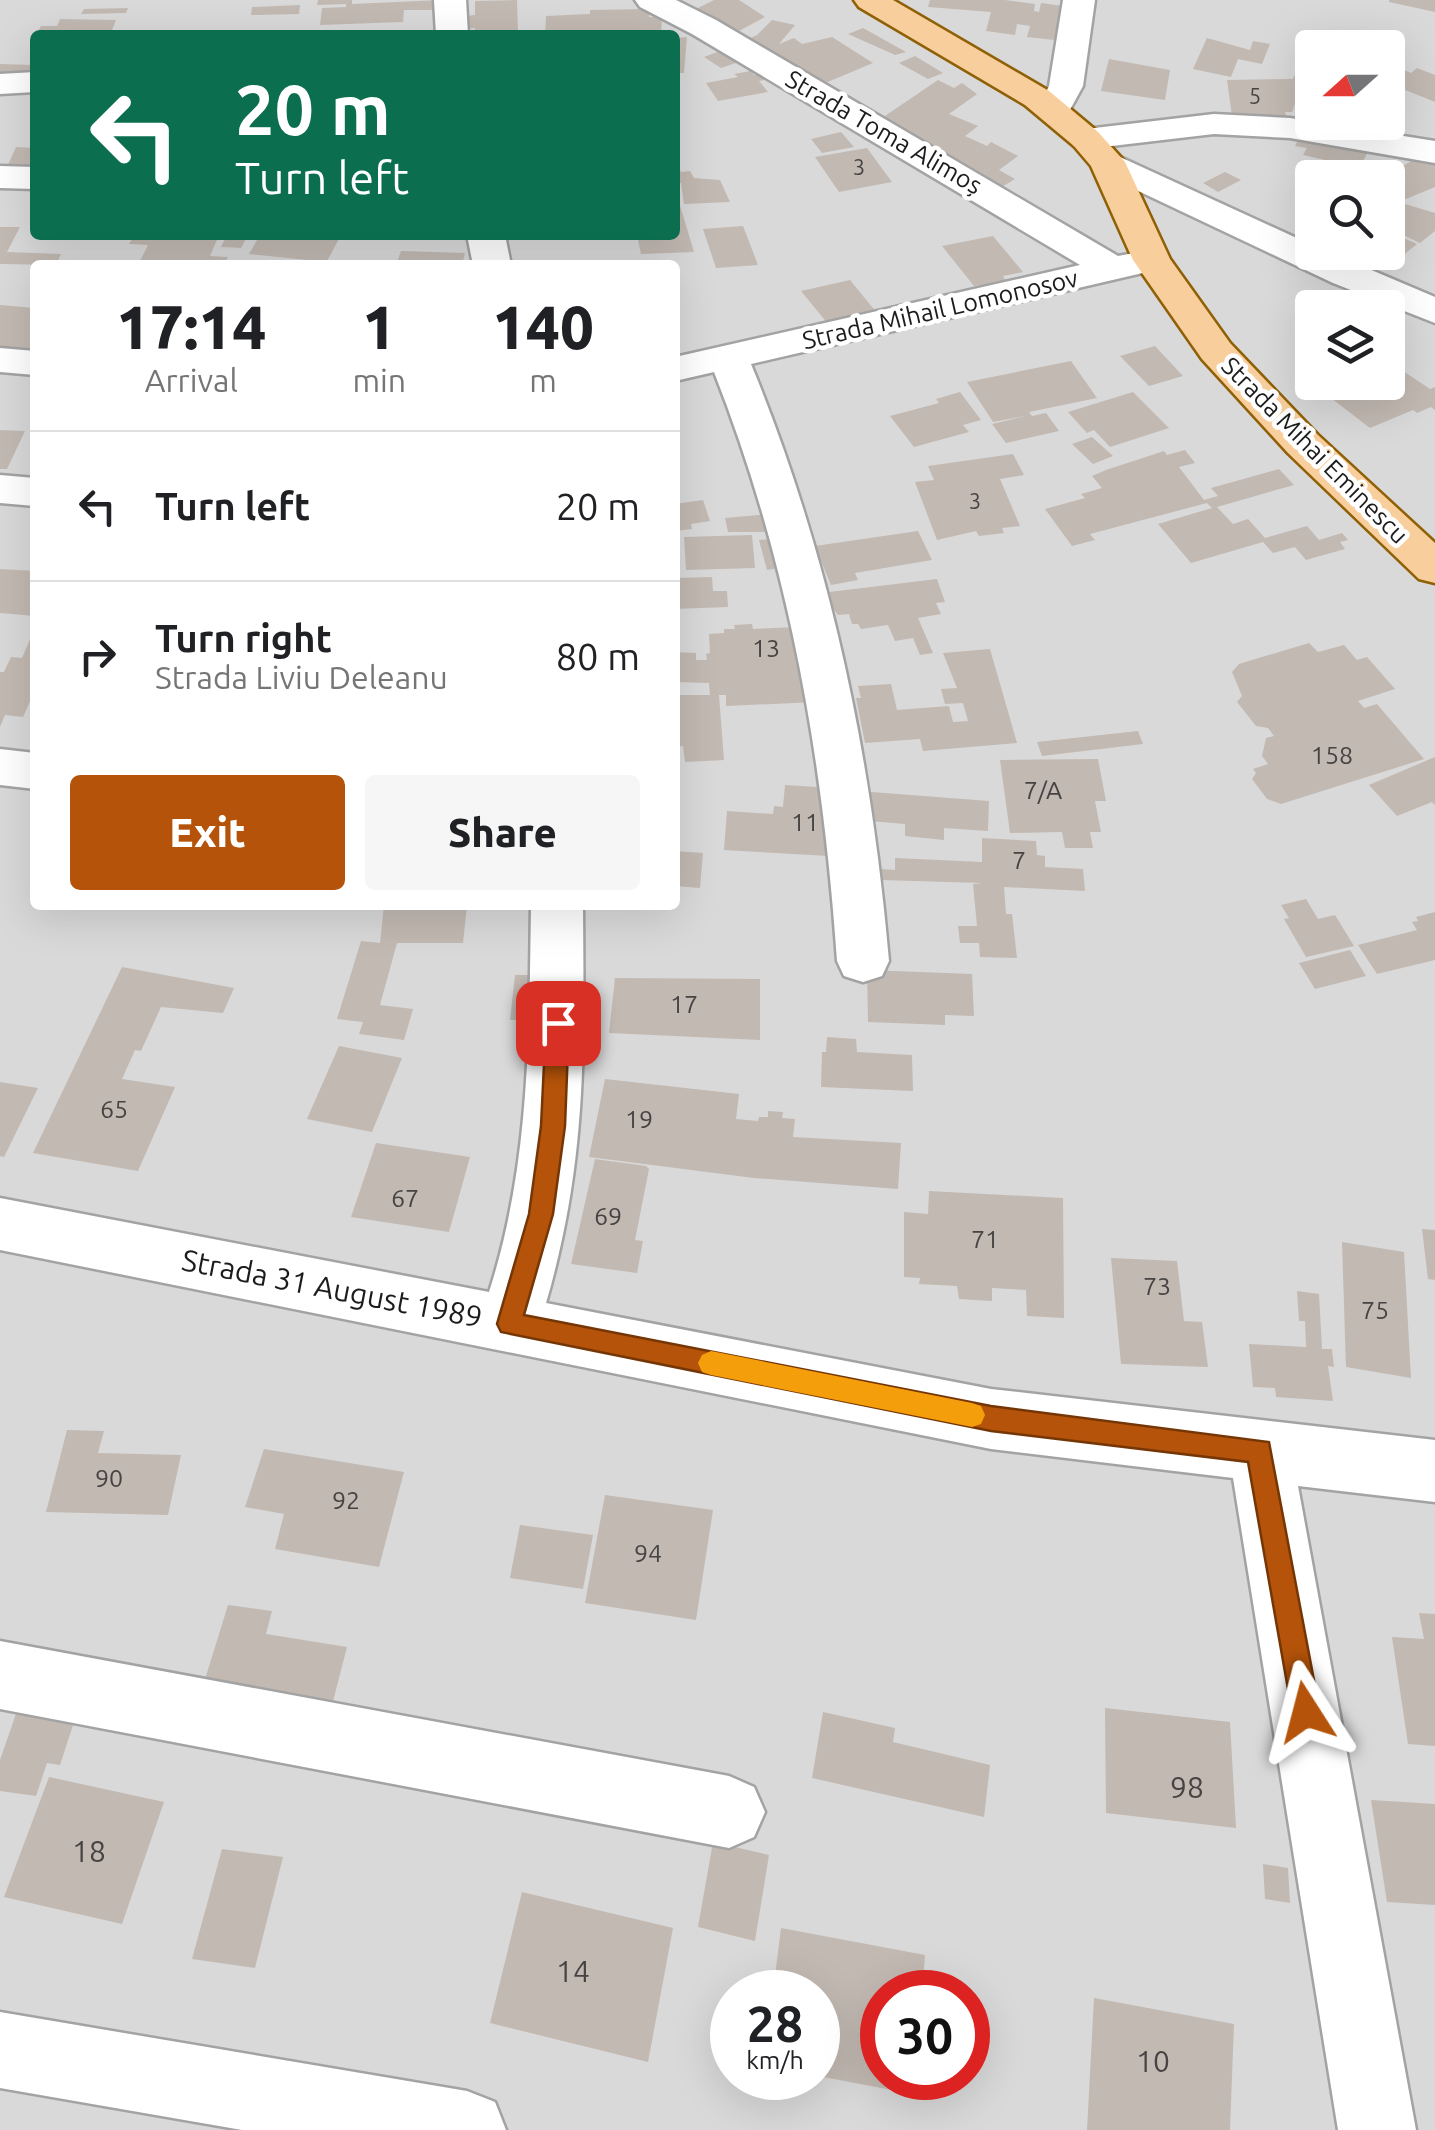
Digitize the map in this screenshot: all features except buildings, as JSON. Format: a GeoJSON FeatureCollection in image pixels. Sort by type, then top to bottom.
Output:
{"type":"FeatureCollection","features":[{"type":"Feature","properties":{"kind":"main road","name":"Strada Mihai Eminescu"},"geometry":{"type":"LineString","coordinates":[[870,0],[936,35],[1054,110],[1096,151],[1152,260],[1216,352],[1303,444],[1435,568]]}},
{"type":"Feature","properties":{"kind":"street"},"geometry":{"type":"LineString","coordinates":[[450,0],[452,30]]}},
{"type":"Feature","properties":{"kind":"street","name":"Strada Toma Alimoș"},"geometry":{"type":"LineString","coordinates":[[651,0],[704,27],[1113,270]]}},
{"type":"Feature","properties":{"kind":"street"},"geometry":{"type":"LineString","coordinates":[[1054,110],[1066,86],[1079,0]]}},
{"type":"Feature","properties":{"kind":"street"},"geometry":{"type":"LineString","coordinates":[[0,84],[30,82]]}},
{"type":"Feature","properties":{"kind":"street"},"geometry":{"type":"LineString","coordinates":[[1096,151],[1214,124],[1290,128],[1435,152]]}},
{"type":"Feature","properties":{"kind":"street"},"geometry":{"type":"LineString","coordinates":[[1096,151],[1346,274],[1435,311]]}},
{"type":"Feature","properties":{"kind":"street"},"geometry":{"type":"LineString","coordinates":[[0,177],[30,178]]}},
{"type":"Feature","properties":{"kind":"street","name":"Strada Mihail Lomonosov"},"geometry":{"type":"LineString","coordinates":[[680,368],[1152,260]]}},
{"type":"Feature","properties":{"kind":"street"},"geometry":{"type":"LineString","coordinates":[[728,357],[762,436],[832,696],[856,852],[864,961]]}},
{"type":"Feature","properties":{"kind":"street"},"geometry":{"type":"LineString","coordinates":[[0,360],[30,363]]}},
{"type":"Feature","properties":{"kind":"street"},"geometry":{"type":"LineString","coordinates":[[0,490],[30,492]]}},
{"type":"Feature","properties":{"kind":"street"},"geometry":{"type":"LineString","coordinates":[[0,766],[30,769]]}},
{"type":"Feature","properties":{"kind":"street"},"geometry":{"type":"LineString","coordinates":[[510,1324],[541,1214],[553,1126],[558,1058],[558,910]]}},
{"type":"Feature","properties":{"kind":"street","name":"Strada 31 August 1989"},"geometry":{"type":"LineString","coordinates":[[3,1234],[510,1324],[991,1418],[1435,1471]]}},
{"type":"Feature","properties":{"kind":"street"},"geometry":{"type":"LineString","coordinates":[[1260,1450],[1376,2130]]}},
{"type":"Feature","properties":{"kind":"street"},"geometry":{"type":"LineString","coordinates":[[0,1675],[730,1812]]}},
{"type":"Feature","properties":{"kind":"street"},"geometry":{"type":"LineString","coordinates":[[0,2050],[467,2130]]}},
{"type":"Feature","properties":{"kind":"shaded area"},"geometry":{"type":"Polygon","coordinates":[[[0,0],[1435,0],[1435,2130],[0,2130],[0,0]]]}},
{"type":"Feature","properties":{"kind":"slow traffic"},"geometry":{"type":"LineString","coordinates":[[711,1363],[972,1415]]}},
{"type":"Feature","properties":{"kind":"route"},"geometry":{"type":"LineString","coordinates":[[558,1023],[553,1126],[541,1214],[510,1324],[991,1418],[1260,1450],[1306,1712]]}}]}
